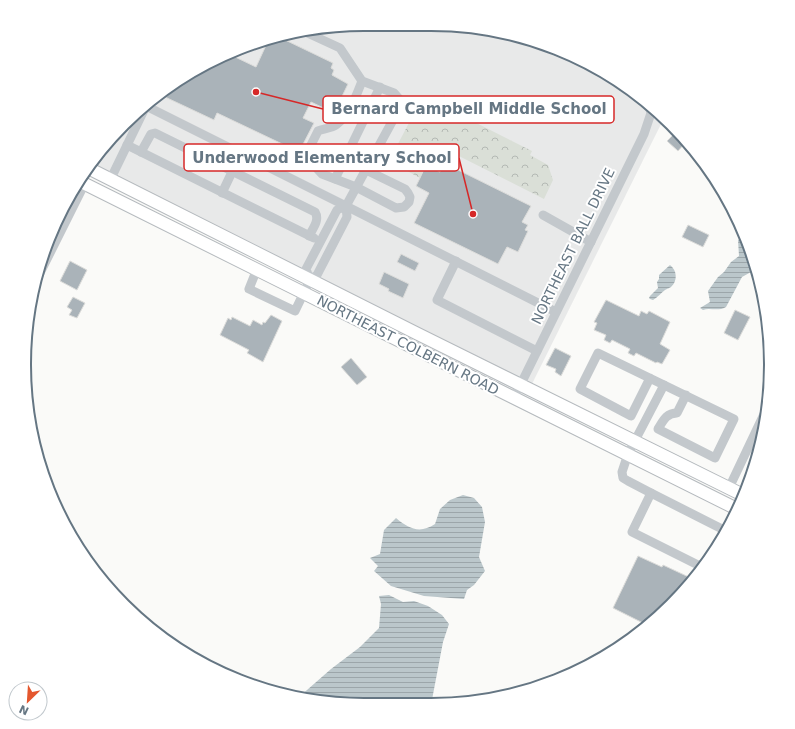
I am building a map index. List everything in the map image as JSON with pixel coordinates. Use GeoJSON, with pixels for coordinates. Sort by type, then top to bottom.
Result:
{"type":"FeatureCollection","features":[{"type":"Feature","properties":{"kind":"main road","name":"NORTHEAST COLBERN ROAD"},"geometry":{"type":"LineString","coordinates":[[93,171],[739,493]]}},
{"type":"Feature","properties":{"kind":"main road","name":"NORTHEAST COLBERN ROAD"},"geometry":{"type":"LineString","coordinates":[[85,183],[732,507]]}},
{"type":"Feature","properties":{"kind":"street"},"geometry":{"type":"LineString","coordinates":[[257,269],[249,289],[295,311],[310,280],[317,275],[347,217],[346,206],[399,109],[401,101],[394,92],[362,81],[340,48],[312,35]]}},
{"type":"Feature","properties":{"kind":"street"},"geometry":{"type":"LineString","coordinates":[[362,81],[345,116],[336,125],[318,131],[311,145],[307,158],[322,174],[356,187],[396,208],[404,207],[409,202],[410,197],[405,189],[366,170]]}},
{"type":"Feature","properties":{"kind":"street"},"geometry":{"type":"LineString","coordinates":[[332,178],[380,87]]}},
{"type":"Feature","properties":{"kind":"street"},"geometry":{"type":"LineString","coordinates":[[153,107],[556,312]]}},
{"type":"Feature","properties":{"kind":"street","name":"NORTHEAST BALL DRIVE"},"geometry":{"type":"LineString","coordinates":[[514,398],[644,134],[650,114]]}},
{"type":"Feature","properties":{"kind":"street"},"geometry":{"type":"LineString","coordinates":[[110,179],[140,119]]}},
{"type":"Feature","properties":{"kind":"street"},"geometry":{"type":"LineString","coordinates":[[140,152],[151,134],[155,133],[315,212],[318,216],[309,236]]}},
{"type":"Feature","properties":{"kind":"street"},"geometry":{"type":"LineString","coordinates":[[127,145],[321,242]]}},
{"type":"Feature","properties":{"kind":"street"},"geometry":{"type":"LineString","coordinates":[[222,192],[241,153]]}},
{"type":"Feature","properties":{"kind":"street"},"geometry":{"type":"LineString","coordinates":[[310,280],[306,269],[337,210],[346,206]]}},
{"type":"Feature","properties":{"kind":"street"},"geometry":{"type":"LineString","coordinates":[[56,238],[68,212]]}},
{"type":"Feature","properties":{"kind":"street"},"geometry":{"type":"LineString","coordinates":[[543,215],[590,242]]}},
{"type":"Feature","properties":{"kind":"street"},"geometry":{"type":"LineString","coordinates":[[456,262],[437,300],[537,351]]}},
{"type":"Feature","properties":{"kind":"street"},"geometry":{"type":"LineString","coordinates":[[650,378],[631,416],[580,389],[598,352],[650,378],[664,385],[686,395],[734,419],[715,458],[658,429],[668,415],[677,413],[686,395]]}},
{"type":"Feature","properties":{"kind":"street"},"geometry":{"type":"LineString","coordinates":[[664,385],[628,454],[622,472],[623,478],[721,528]]}},
{"type":"Feature","properties":{"kind":"street"},"geometry":{"type":"LineString","coordinates":[[729,488],[759,426]]}},
{"type":"Feature","properties":{"kind":"street"},"geometry":{"type":"LineString","coordinates":[[651,493],[632,532],[697,565]]}},
{"type":"Feature","properties":{"kind":"shaded area"},"geometry":{"type":"Polygon","coordinates":[[[364,31],[430,31],[474,34],[517,42],[558,56],[578,65],[616,87],[634,100],[661,124],[530,388],[97,165],[129,129],[161,100],[179,87],[217,65],[237,56],[278,42],[299,37],[364,31]]]}},
{"type":"Feature","properties":{"kind":"shaded area"},"geometry":{"type":"Polygon","coordinates":[[[740,239],[751,272],[742,277],[726,307],[720,309],[703,310],[700,308],[710,302],[708,291],[731,262],[739,256],[738,240],[740,239]]]}},
{"type":"Feature","properties":{"kind":"shaded area"},"geometry":{"type":"Polygon","coordinates":[[[670,265],[676,276],[675,282],[671,287],[653,300],[650,299],[650,296],[658,288],[657,282],[659,275],[670,265]]]}},
{"type":"Feature","properties":{"kind":"shaded area"},"geometry":{"type":"Polygon","coordinates":[[[463,495],[474,498],[482,507],[485,522],[479,557],[485,571],[474,585],[467,590],[464,599],[424,596],[391,586],[374,571],[378,566],[370,558],[380,554],[384,530],[396,518],[405,525],[415,529],[430,527],[435,524],[440,509],[450,500],[463,495]]]}},
{"type":"Feature","properties":{"kind":"shaded area"},"geometry":{"type":"Polygon","coordinates":[[[389,595],[403,602],[414,601],[428,606],[442,615],[449,624],[443,642],[432,698],[364,698],[304,693],[331,669],[360,647],[379,628],[381,604],[379,596],[389,595]]]}},
{"type":"Feature","properties":{"kind":"green space"},"geometry":{"type":"Polygon","coordinates":[[[423,96],[532,151],[530,155],[548,165],[553,180],[544,199],[439,146],[430,167],[426,166],[420,178],[389,161],[423,96]]]}},
{"type":"Feature","properties":{"kind":"building"},"geometry":{"type":"Polygon","coordinates":[[[286,40],[333,63],[331,68],[334,70],[332,75],[348,84],[334,113],[311,102],[303,118],[314,123],[299,152],[217,113],[214,120],[165,97],[179,87],[217,65],[235,57],[256,67],[266,46],[286,40]]]}},
{"type":"Feature","properties":{"kind":"building"},"geometry":{"type":"Polygon","coordinates":[[[672,136],[682,146],[678,151],[667,141],[672,136]]]}},
{"type":"Feature","properties":{"kind":"building"},"geometry":{"type":"Polygon","coordinates":[[[444,163],[531,206],[522,222],[528,225],[525,230],[528,231],[518,252],[507,247],[498,264],[414,223],[429,193],[416,186],[426,165],[440,172],[444,163]]]}},
{"type":"Feature","properties":{"kind":"building"},"geometry":{"type":"Polygon","coordinates":[[[688,225],[709,235],[703,247],[682,237],[688,225]]]}},
{"type":"Feature","properties":{"kind":"building"},"geometry":{"type":"Polygon","coordinates":[[[401,254],[419,263],[415,271],[397,262],[401,254]]]}},
{"type":"Feature","properties":{"kind":"building"},"geometry":{"type":"Polygon","coordinates":[[[70,261],[87,270],[77,290],[60,281],[70,261]]]}},
{"type":"Feature","properties":{"kind":"building"},"geometry":{"type":"Polygon","coordinates":[[[384,272],[409,284],[403,298],[388,291],[389,289],[379,284],[384,272]]]}},
{"type":"Feature","properties":{"kind":"building"},"geometry":{"type":"Polygon","coordinates":[[[73,297],[85,303],[77,318],[69,315],[72,310],[67,307],[73,297]]]}},
{"type":"Feature","properties":{"kind":"building"},"geometry":{"type":"Polygon","coordinates":[[[606,300],[639,316],[641,311],[647,314],[649,311],[670,322],[660,344],[670,350],[662,364],[656,363],[636,353],[634,356],[628,353],[630,349],[612,340],[610,343],[604,340],[606,335],[594,330],[597,323],[594,322],[606,300]]]}},
{"type":"Feature","properties":{"kind":"building"},"geometry":{"type":"Polygon","coordinates":[[[735,310],[750,317],[738,340],[724,333],[735,310]]]}},
{"type":"Feature","properties":{"kind":"building"},"geometry":{"type":"Polygon","coordinates":[[[271,315],[282,321],[263,362],[247,353],[249,350],[220,335],[228,318],[231,320],[232,317],[250,326],[253,320],[262,325],[263,322],[265,323],[271,315]]]}},
{"type":"Feature","properties":{"kind":"building"},"geometry":{"type":"Polygon","coordinates":[[[555,348],[571,356],[561,376],[555,372],[556,369],[546,365],[555,348]]]}},
{"type":"Feature","properties":{"kind":"building"},"geometry":{"type":"Polygon","coordinates":[[[351,358],[367,377],[357,385],[341,367],[351,358]]]}},
{"type":"Feature","properties":{"kind":"building"},"geometry":{"type":"Polygon","coordinates":[[[638,556],[662,567],[663,565],[688,576],[666,600],[642,622],[613,608],[638,556]]]}},
{"type":"Feature","properties":{"kind":"place","name":"Bernard Campbell Middle School"},"geometry":{"type":"Point","coordinates":[256,92]}},
{"type":"Feature","properties":{"kind":"place","name":"Underwood Elementary School"},"geometry":{"type":"Point","coordinates":[473,214]}}]}
